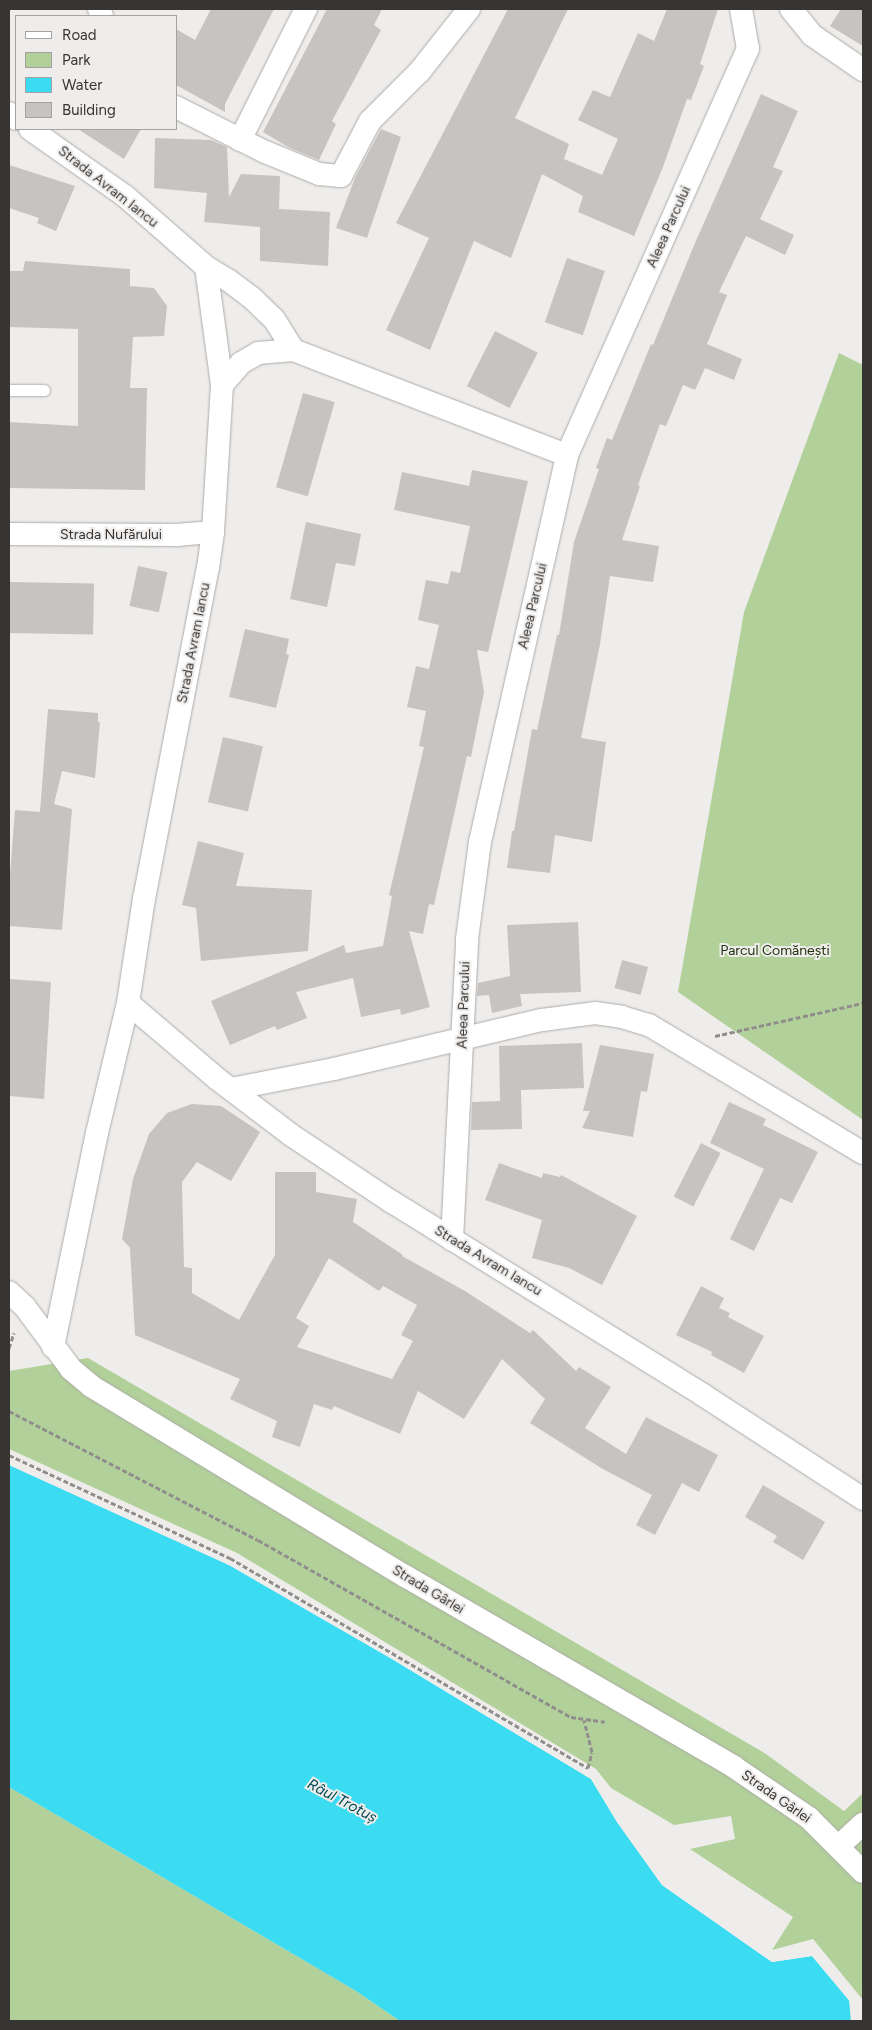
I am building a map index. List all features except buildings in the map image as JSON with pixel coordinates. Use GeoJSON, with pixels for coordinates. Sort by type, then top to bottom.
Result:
{"type":"FeatureCollection","features":[{"type":"Feature","properties":{"kind":"street"},"geometry":{"type":"LineString","coordinates":[[240,140],[306,9]]}},
{"type":"Feature","properties":{"kind":"street"},"geometry":{"type":"LineString","coordinates":[[178,108],[240,140],[319,174],[341,176],[370,121],[420,71],[469,9]]}},
{"type":"Feature","properties":{"kind":"street","name":"Aleea Parcului"},"geometry":{"type":"LineString","coordinates":[[452,1240],[467,938],[480,842],[567,455],[748,50],[741,9]]}},
{"type":"Feature","properties":{"kind":"street"},"geometry":{"type":"LineString","coordinates":[[791,9],[812,35],[863,70]]}},
{"type":"Feature","properties":{"kind":"street","name":"Strada Avram Iancu"},"geometry":{"type":"LineString","coordinates":[[31,130],[124,196],[206,267],[228,280],[274,320],[293,350]]}},
{"type":"Feature","properties":{"kind":"street","name":"Strada Avram Iancu"},"geometry":{"type":"LineString","coordinates":[[53,1347],[97,1133],[128,1003],[144,899],[208,568],[213,532],[222,385],[206,267]]}},
{"type":"Feature","properties":{"kind":"street"},"geometry":{"type":"LineString","coordinates":[[222,385],[241,363],[258,353],[293,350],[567,455]]}},
{"type":"Feature","properties":{"kind":"street","name":"Strada Nufărului"},"geometry":{"type":"LineString","coordinates":[[9,534],[177,535],[213,532]]}},
{"type":"Feature","properties":{"kind":"street","name":"Strada Avram Iancu"},"geometry":{"type":"LineString","coordinates":[[128,1003],[231,1089],[291,1135],[452,1240],[579,1318],[863,1499]]}},
{"type":"Feature","properties":{"kind":"street"},"geometry":{"type":"LineString","coordinates":[[231,1089],[334,1069],[463,1037],[542,1020],[595,1013],[622,1017],[650,1025],[863,1153]]}},
{"type":"Feature","properties":{"kind":"street","name":"Strada Gârlei"},"geometry":{"type":"LineString","coordinates":[[9,1292],[25,1307],[71,1369],[91,1386],[413,1581],[734,1767],[808,1818],[839,1846],[863,1872]]}},
{"type":"Feature","properties":{"kind":"street"},"geometry":{"type":"LineString","coordinates":[[839,1846],[863,1824]]}},
{"type":"Feature","properties":{"kind":"lane"},"geometry":{"type":"LineString","coordinates":[[9,390],[44,390]]}},
{"type":"Feature","properties":{"kind":"path"},"geometry":{"type":"LineString","coordinates":[[679,1043],[863,1003]]}},
{"type":"Feature","properties":{"kind":"path"},"geometry":{"type":"LineString","coordinates":[[9,1411],[258,1540],[571,1717],[610,1722],[630,1706]]}},
{"type":"Feature","properties":{"kind":"path"},"geometry":{"type":"LineString","coordinates":[[9,1455],[230,1558],[588,1768],[592,1752],[584,1720]]}},
{"type":"Feature","properties":{"kind":"green space","name":"Parcul Comănești"},"geometry":{"type":"Polygon","coordinates":[[[839,353],[863,365],[863,1120],[678,992],[744,612],[839,353]]]}},
{"type":"Feature","properties":{"kind":"green space"},"geometry":{"type":"Polygon","coordinates":[[[88,1358],[766,1754],[844,1811],[863,1793],[863,2000],[813,1939],[772,1950],[793,1917],[690,1849],[735,1839],[731,1816],[674,1825],[611,1788],[596,1769],[237,1553],[9,1449],[9,1371],[88,1358]]]}},
{"type":"Feature","properties":{"kind":"green space"},"geometry":{"type":"Polygon","coordinates":[[[9,1787],[356,1991],[400,2021],[9,2021],[9,1787]]]}},
{"type":"Feature","properties":{"kind":"water","name":"Râul Trotuș"},"geometry":{"type":"Polygon","coordinates":[[[9,1465],[229,1565],[392,1659],[591,1779],[617,1822],[662,1885],[772,1962],[812,1956],[849,2000],[851,2021],[400,2021],[356,1991],[9,1787],[9,1465]]]}},
{"type":"Feature","properties":{"kind":"pier"},"geometry":{"type":"Polygon","coordinates":[[[9,1462],[230,1563],[393,1657],[592,1777],[619,1820],[664,1883],[773,1960],[813,1954],[851,1999],[852,2004],[812,1956],[772,1962],[662,1885],[617,1822],[591,1779],[392,1659],[229,1565],[9,1465],[9,1462]]]}}]}
